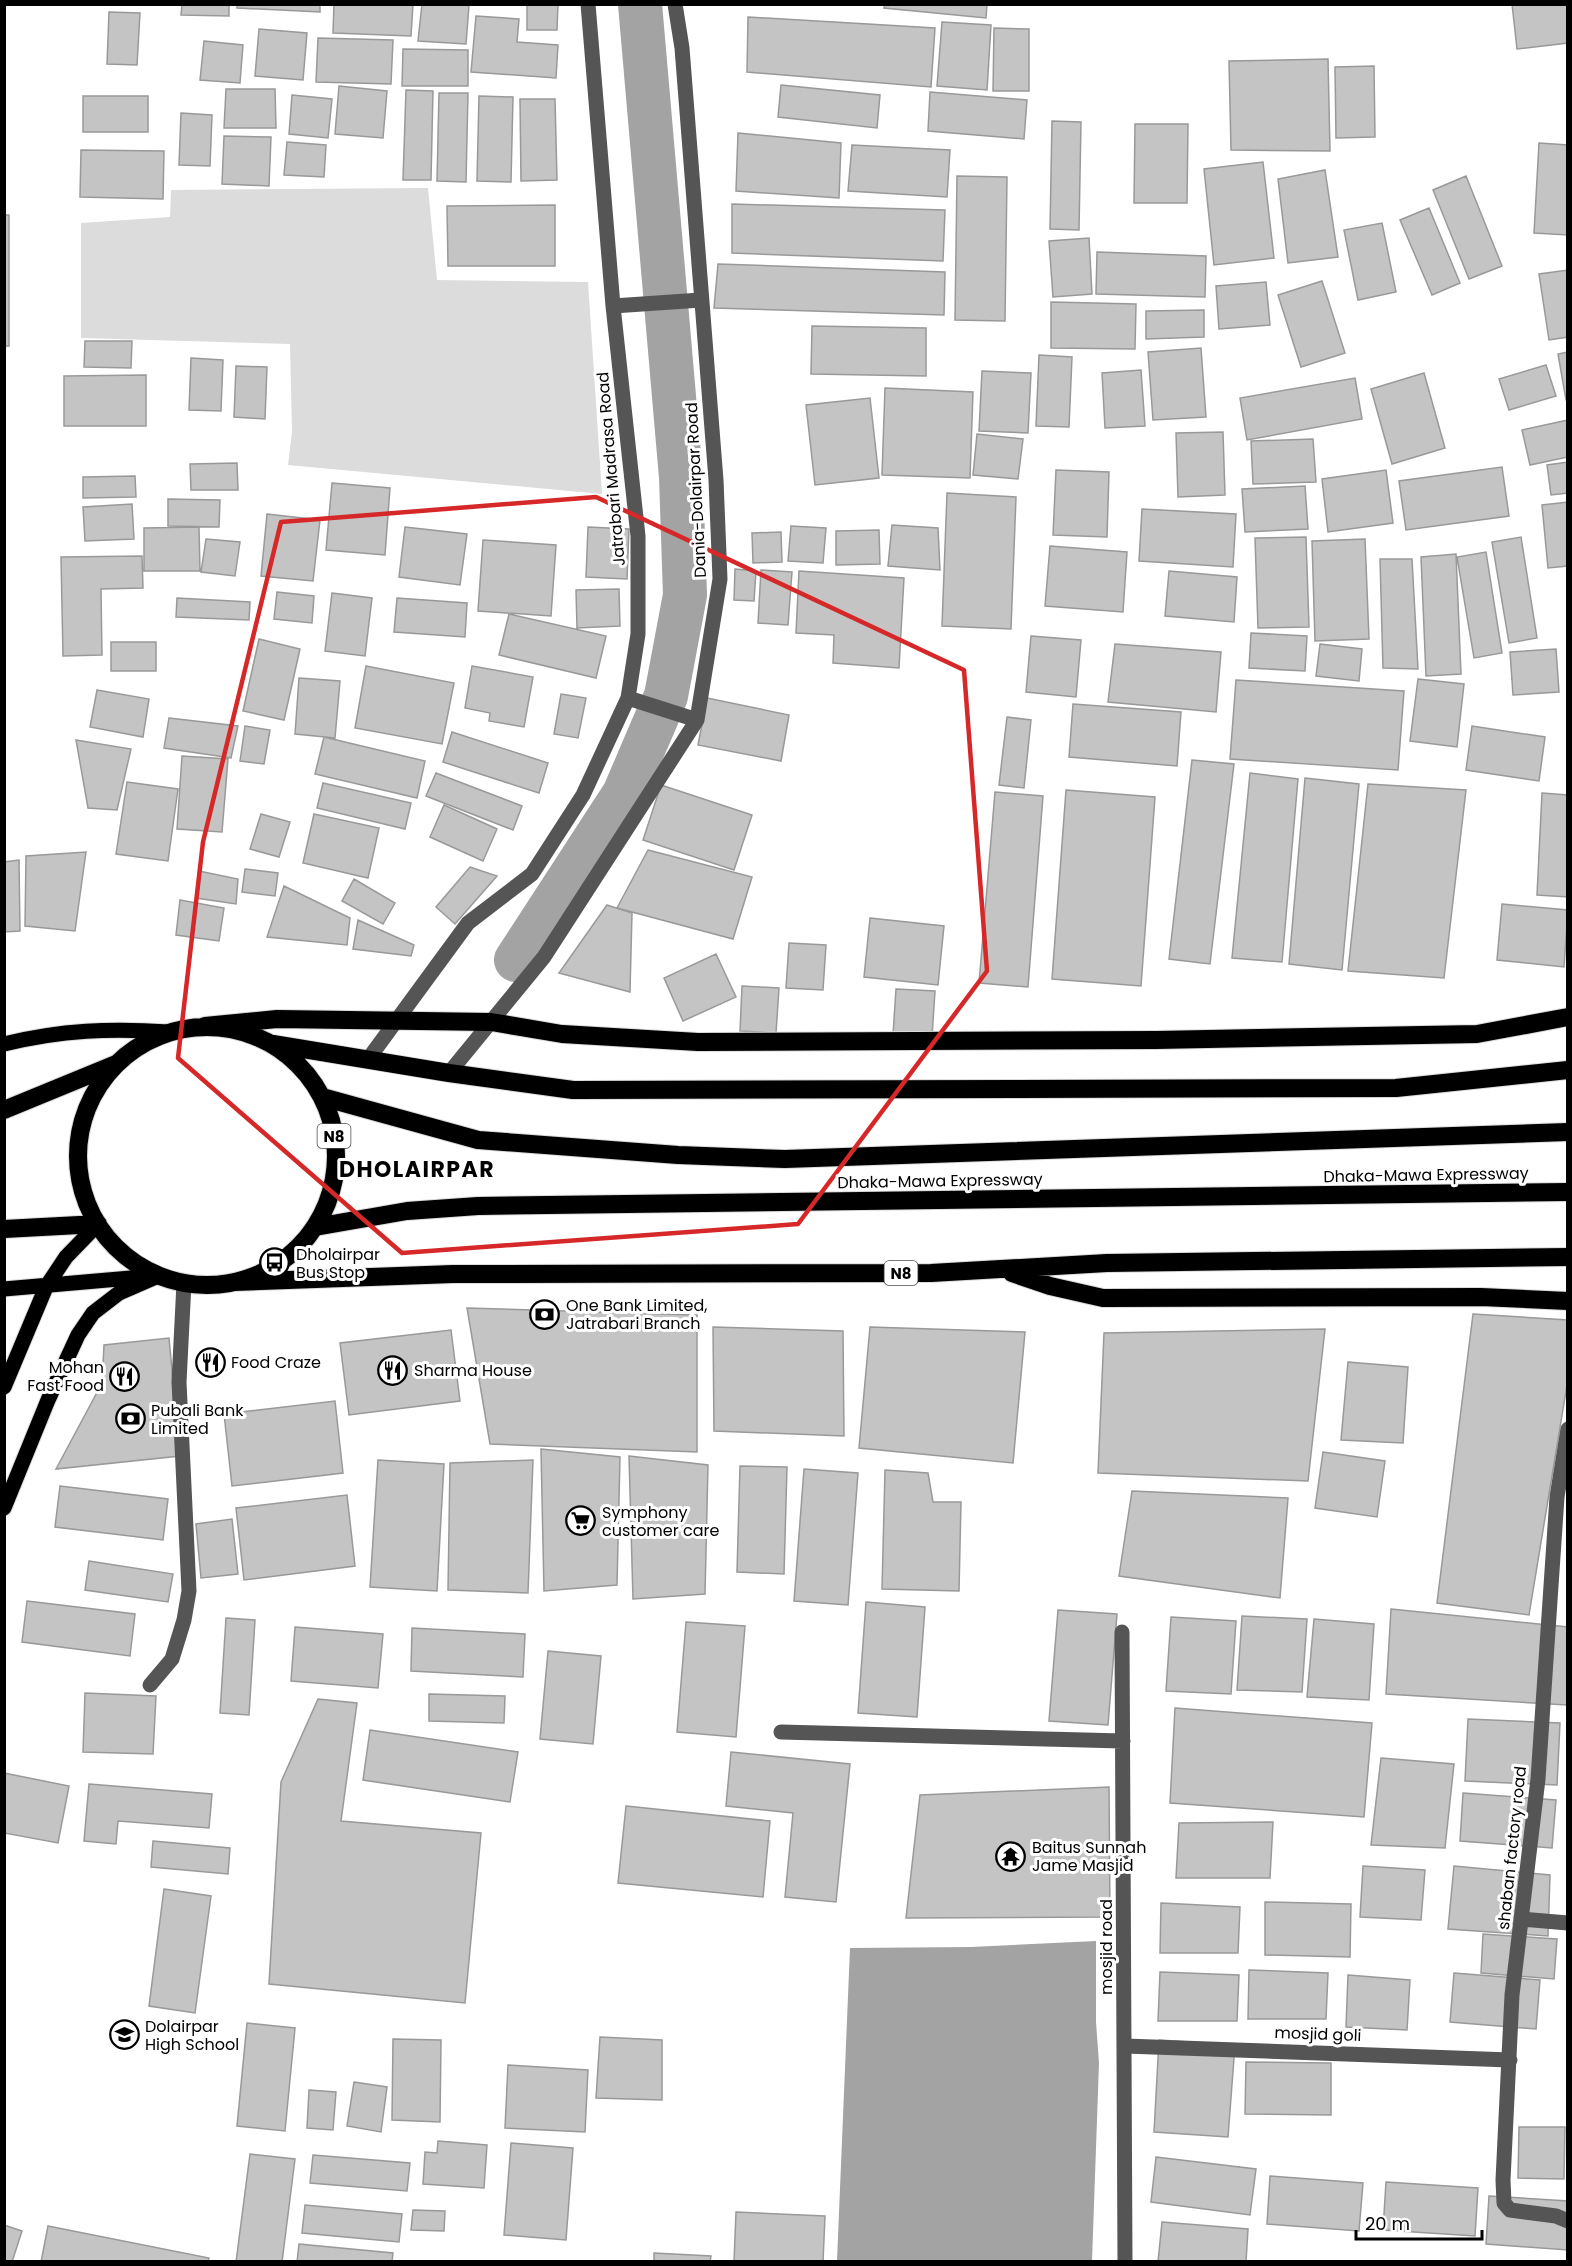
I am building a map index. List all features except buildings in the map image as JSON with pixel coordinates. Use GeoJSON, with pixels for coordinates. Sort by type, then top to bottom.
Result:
{"type":"FeatureCollection","features":[{"type":"Feature","properties":{"kind":"highway"},"geometry":{"type":"LineString","coordinates":[[205,1026],[277,1019],[491,1022],[573,1035],[698,1042],[853,1042],[1340,1038],[1466,1034],[1568,1017]]}},
{"type":"Feature","properties":{"kind":"highway","name":"N8"},"geometry":{"type":"LineString","coordinates":[[273,1044],[302,1067],[322,1097],[332,1124],[337,1152],[334,1181],[326,1208],[302,1244],[268,1270],[227,1284],[184,1283],[158,1276],[123,1254],[98,1224],[86,1201],[80,1176],[79,1149],[82,1124],[91,1100],[116,1064],[141,1045],[169,1032],[205,1026],[240,1030],[273,1044],[449,1073],[573,1090],[1396,1088],[1568,1070]]}},
{"type":"Feature","properties":{"kind":"highway"},"geometry":{"type":"LineString","coordinates":[[4,1110],[116,1064]]}},
{"type":"Feature","properties":{"kind":"highway","name":"Dhaka-Mawa Expressway"},"geometry":{"type":"LineString","coordinates":[[322,1097],[478,1140],[678,1155],[785,1159],[1568,1132]]}},
{"type":"Feature","properties":{"kind":"highway","name":"Dhaka-Mawa Expressway"},"geometry":{"type":"LineString","coordinates":[[315,1227],[407,1211],[478,1206],[1568,1192]]}},
{"type":"Feature","properties":{"kind":"highway"},"geometry":{"type":"LineString","coordinates":[[4,1229],[98,1224]]}},
{"type":"Feature","properties":{"kind":"highway","name":"N8"},"geometry":{"type":"LineString","coordinates":[[234,1282],[453,1274],[931,1273],[1107,1263],[1568,1257]]}},
{"type":"Feature","properties":{"kind":"highway"},"geometry":{"type":"LineString","coordinates":[[1002,1270],[1050,1286],[1103,1298],[1470,1297],[1568,1301]]}},
{"type":"Feature","properties":{"kind":"main road","name":"N8"},"geometry":{"type":"LineString","coordinates":[[4,1044],[31,1038],[112,1028],[169,1032]]}},
{"type":"Feature","properties":{"kind":"main road"},"geometry":{"type":"LineString","coordinates":[[4,1033],[31,1038]]}},
{"type":"Feature","properties":{"kind":"main road"},"geometry":{"type":"LineString","coordinates":[[4,1387],[46,1287],[66,1257],[98,1224]]}},
{"type":"Feature","properties":{"kind":"main road"},"geometry":{"type":"LineString","coordinates":[[4,1289],[158,1276]]}},
{"type":"Feature","properties":{"kind":"main road"},"geometry":{"type":"LineString","coordinates":[[4,1508],[48,1400],[78,1335],[93,1313],[119,1293],[158,1276]]}},
{"type":"Feature","properties":{"kind":"street","name":"Jatrabari Madrasa Road"},"geometry":{"type":"LineString","coordinates":[[369,1058],[468,923],[532,874],[584,795],[628,698],[638,634],[638,536],[613,306],[588,4]]}},
{"type":"Feature","properties":{"kind":"street","name":"Dania-Dolairpar Road"},"geometry":{"type":"LineString","coordinates":[[449,1073],[544,957],[697,720],[720,579],[716,480],[682,48],[675,4]]}},
{"type":"Feature","properties":{"kind":"street"},"geometry":{"type":"LineString","coordinates":[[613,306],[701,300]]}},
{"type":"Feature","properties":{"kind":"street"},"geometry":{"type":"LineString","coordinates":[[628,698],[697,720]]}},
{"type":"Feature","properties":{"kind":"street"},"geometry":{"type":"LineString","coordinates":[[150,1684],[172,1659],[184,1620],[189,1591],[178,1382],[184,1283]]}},
{"type":"Feature","properties":{"kind":"street","name":"shaban factory road"},"geometry":{"type":"LineString","coordinates":[[1568,1429],[1557,1497],[1538,1779],[1512,1995],[1504,2202],[1510,2210],[1556,2216],[1568,2221]]}},
{"type":"Feature","properties":{"kind":"street","name":"mosjid road"},"geometry":{"type":"LineString","coordinates":[[1122,1632],[1125,2262]]}},
{"type":"Feature","properties":{"kind":"street"},"geometry":{"type":"LineString","coordinates":[[781,1732],[1123,1741]]}},
{"type":"Feature","properties":{"kind":"street"},"geometry":{"type":"LineString","coordinates":[[1522,1919],[1568,1923]]}},
{"type":"Feature","properties":{"kind":"street","name":"mosjid goli"},"geometry":{"type":"LineString","coordinates":[[1125,2046],[1510,2060]]}},
{"type":"Feature","properties":{"kind":"highlighted area"},"geometry":{"type":"Polygon","coordinates":[[[596,497],[964,670],[987,971],[798,1224],[402,1253],[178,1058],[203,842],[281,522],[596,497]]]}},
{"type":"Feature","properties":{"kind":"shaded area"},"geometry":{"type":"Polygon","coordinates":[[[428,188],[437,280],[588,282],[602,494],[288,465],[292,432],[290,344],[81,338],[81,223],[170,217],[171,190],[428,188]]]}},
{"type":"Feature","properties":{"kind":"shaded area"},"geometry":{"type":"Polygon","coordinates":[[[1096,1941],[1096,2022],[1099,2063],[1092,2261],[837,2261],[850,1948],[971,1947],[1096,1941]]]}},
{"type":"Feature","properties":{"kind":"waterway"},"geometry":{"type":"LineString","coordinates":[[516,960],[624,794],[666,696],[685,595],[681,477],[640,4]]}},
{"type":"Feature","properties":{"kind":"place","name":"Dholairpar Bus Stop"},"geometry":{"type":"Point","coordinates":[275,1263]}},
{"type":"Feature","properties":{"kind":"place","name":"One Bank Limited, Jatrabari Branch"},"geometry":{"type":"Point","coordinates":[545,1314]}},
{"type":"Feature","properties":{"kind":"place","name":"Food Craze"},"geometry":{"type":"Point","coordinates":[210,1362]}},
{"type":"Feature","properties":{"kind":"place","name":"Sharma House"},"geometry":{"type":"Point","coordinates":[393,1370]}},
{"type":"Feature","properties":{"kind":"place","name":"Mohan Fast Food"},"geometry":{"type":"Point","coordinates":[125,1376]}},
{"type":"Feature","properties":{"kind":"place","name":"Pubali Bank Limited"},"geometry":{"type":"Point","coordinates":[130,1419]}},
{"type":"Feature","properties":{"kind":"place","name":"Symphony customer care"},"geometry":{"type":"Point","coordinates":[581,1521]}},
{"type":"Feature","properties":{"kind":"place","name":"Baitus Sunnah Jame Masjid"},"geometry":{"type":"Point","coordinates":[1011,1856]}},
{"type":"Feature","properties":{"kind":"place","name":"Dolairpar High School"},"geometry":{"type":"Point","coordinates":[124,2035]}},
{"type":"Feature","properties":{"kind":"district","name":"DHOLAIRPAR"},"geometry":{"type":"Point","coordinates":[417,1169]}}]}
